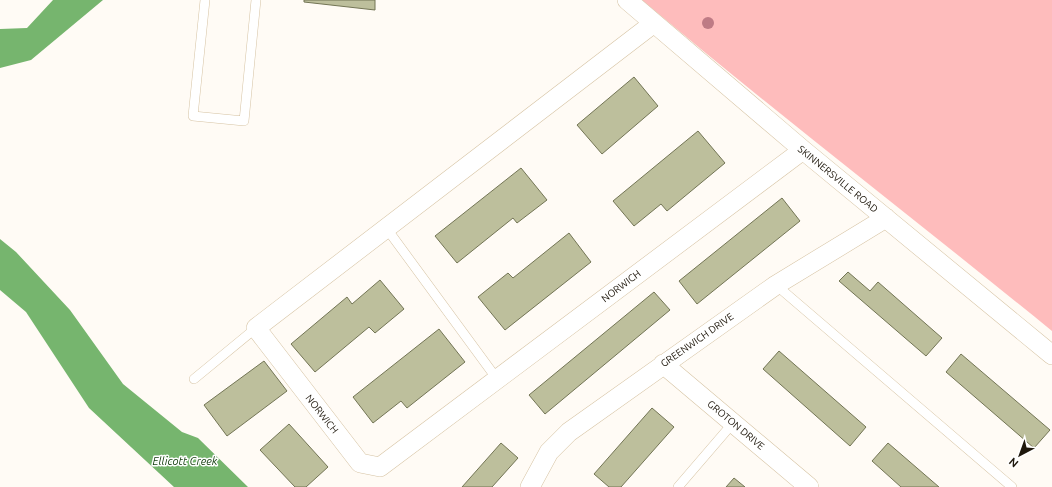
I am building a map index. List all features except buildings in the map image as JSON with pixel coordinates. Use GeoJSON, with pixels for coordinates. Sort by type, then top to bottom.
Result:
{"type":"FeatureCollection","features":[{"type":"Feature","properties":{"kind":"street","name":"SKINNERSVILLE ROAD"},"geometry":{"type":"LineString","coordinates":[[627,0],[803,150],[1052,355]]}},
{"type":"Feature","properties":{"kind":"street"},"geometry":{"type":"LineString","coordinates":[[256,328],[387,229],[654,22]]}},
{"type":"Feature","properties":{"kind":"street","name":"NORWICH"},"geometry":{"type":"LineString","coordinates":[[256,328],[360,463],[380,467],[803,150]]}},
{"type":"Feature","properties":{"kind":"street","name":"GREENWICH DRIVE"},"geometry":{"type":"LineString","coordinates":[[530,487],[549,452],[570,432],[663,364],[776,285],[886,218]]}},
{"type":"Feature","properties":{"kind":"street","name":"GROTON DRIVE"},"geometry":{"type":"LineString","coordinates":[[663,364],[809,487]]}},
{"type":"Feature","properties":{"kind":"lane"},"geometry":{"type":"LineString","coordinates":[[205,0],[194,116],[244,121],[256,0]]}},
{"type":"Feature","properties":{"kind":"lane"},"geometry":{"type":"LineString","coordinates":[[387,229],[497,379]]}},
{"type":"Feature","properties":{"kind":"lane"},"geometry":{"type":"LineString","coordinates":[[776,285],[1012,487]]}},
{"type":"Feature","properties":{"kind":"lane"},"geometry":{"type":"LineString","coordinates":[[194,379],[256,328]]}},
{"type":"Feature","properties":{"kind":"lane"},"geometry":{"type":"LineString","coordinates":[[678,487],[733,423]]}},
{"type":"Feature","properties":{"kind":"shaded area"},"geometry":{"type":"Polygon","coordinates":[[[642,0],[1052,0],[1052,331],[743,84],[642,0]]]}},
{"type":"Feature","properties":{"kind":"water"},"geometry":{"type":"Polygon","coordinates":[[[53,0],[103,0],[31,60],[0,68],[0,29],[27,28],[53,0]]]}},
{"type":"Feature","properties":{"kind":"water","name":"Ellicott Creek"},"geometry":{"type":"Polygon","coordinates":[[[0,239],[16,252],[70,310],[123,384],[182,432],[198,438],[248,487],[174,487],[89,408],[26,312],[0,290],[0,239]]]}}]}
